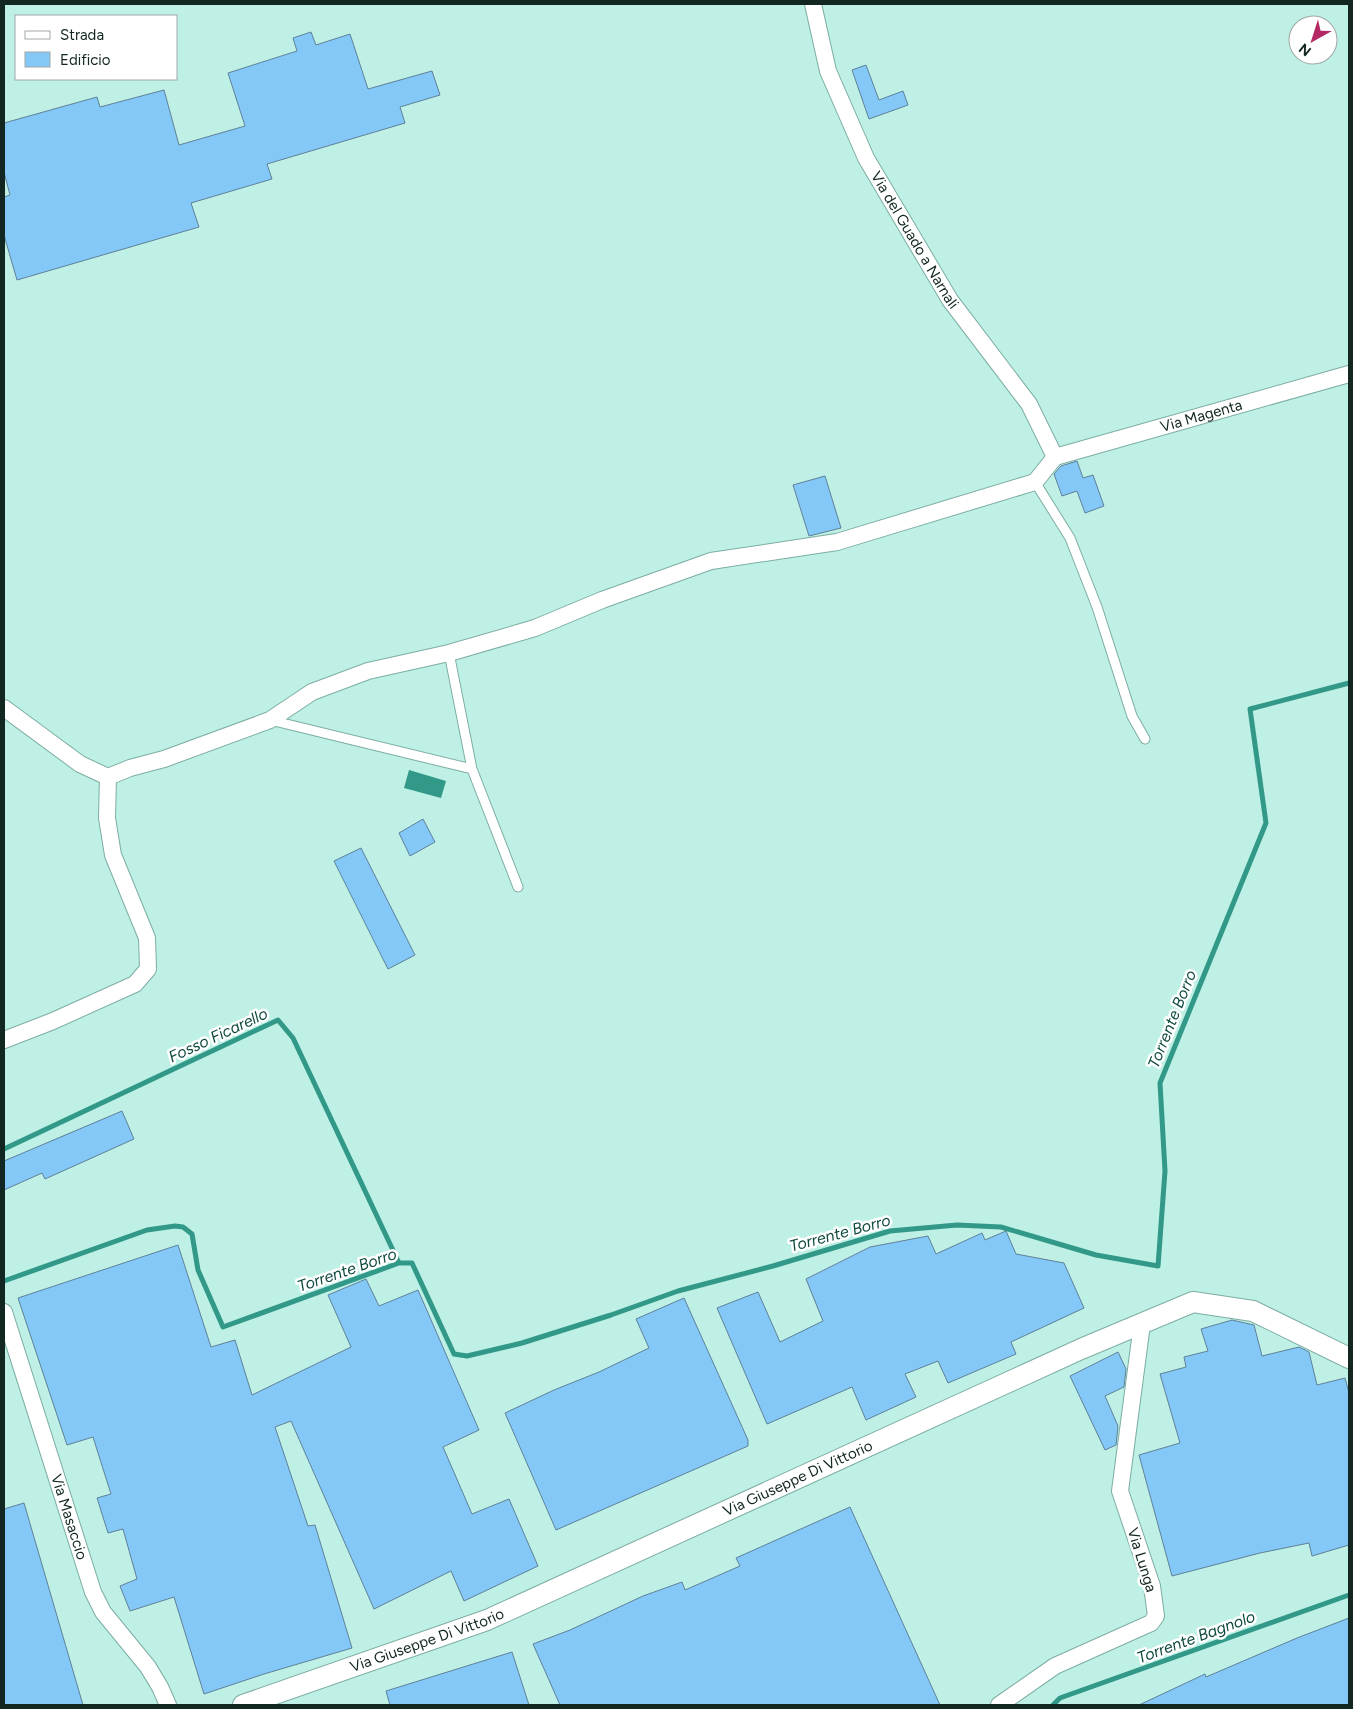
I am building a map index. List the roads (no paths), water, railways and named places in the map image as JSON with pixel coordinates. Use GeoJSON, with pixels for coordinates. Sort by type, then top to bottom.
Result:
{"type":"FeatureCollection","features":[{"type":"Feature","properties":{"kind":"street","name":"Via del Guado a Narnali"},"geometry":{"type":"LineString","coordinates":[[812,4],[828,71],[866,158],[950,300],[1029,404],[1055,457]]}},
{"type":"Feature","properties":{"kind":"street","name":"Via Magenta"},"geometry":{"type":"LineString","coordinates":[[1055,457],[1349,374]]}},
{"type":"Feature","properties":{"kind":"street"},"geometry":{"type":"LineString","coordinates":[[4,708],[80,764],[108,777],[130,768],[164,759],[270,720],[312,692],[358,674],[449,653],[535,628],[602,600],[711,561],[837,542],[1035,482],[1055,457]]}},
{"type":"Feature","properties":{"kind":"street"},"geometry":{"type":"LineString","coordinates":[[4,1040],[53,1021],[136,984],[148,969],[147,938],[113,855],[107,818],[108,777]]}},
{"type":"Feature","properties":{"kind":"street","name":"Via Giuseppe Di Vittorio"},"geometry":{"type":"LineString","coordinates":[[243,1705],[486,1620],[1081,1349],[1193,1302],[1254,1310],[1349,1358]]}},
{"type":"Feature","properties":{"kind":"street","name":"Via Masaccio"},"geometry":{"type":"LineString","coordinates":[[4,1312],[93,1592],[103,1612],[148,1667],[168,1705]]}},
{"type":"Feature","properties":{"kind":"street","name":"Via Lunga"},"geometry":{"type":"LineString","coordinates":[[999,1705],[1055,1666],[1151,1623],[1156,1616],[1152,1586],[1120,1491],[1142,1324]]}},
{"type":"Feature","properties":{"kind":"lane"},"geometry":{"type":"LineString","coordinates":[[1035,482],[1070,538],[1097,607],[1132,716],[1145,739]]}},
{"type":"Feature","properties":{"kind":"lane"},"geometry":{"type":"LineString","coordinates":[[449,653],[472,769],[518,887]]}},
{"type":"Feature","properties":{"kind":"lane"},"geometry":{"type":"LineString","coordinates":[[270,720],[472,769]]}},
{"type":"Feature","properties":{"kind":"waterway","name":"Torrente Borro"},"geometry":{"type":"LineString","coordinates":[[4,1281],[147,1230],[175,1226],[183,1227],[192,1234],[198,1270],[223,1327],[399,1263],[412,1263],[454,1354],[467,1356],[522,1343],[611,1315],[678,1291],[773,1266],[890,1231],[957,1225],[1001,1227],[1096,1255],[1158,1266],[1165,1171],[1160,1083],[1266,823],[1250,709],[1349,683]]}},
{"type":"Feature","properties":{"kind":"waterway","name":"Fosso Ficarello"},"geometry":{"type":"LineString","coordinates":[[4,1149],[278,1020],[293,1038],[399,1263]]}},
{"type":"Feature","properties":{"kind":"waterway","name":"Torrente Bagnolo"},"geometry":{"type":"LineString","coordinates":[[1053,1705],[1060,1698],[1349,1595]]}}]}
